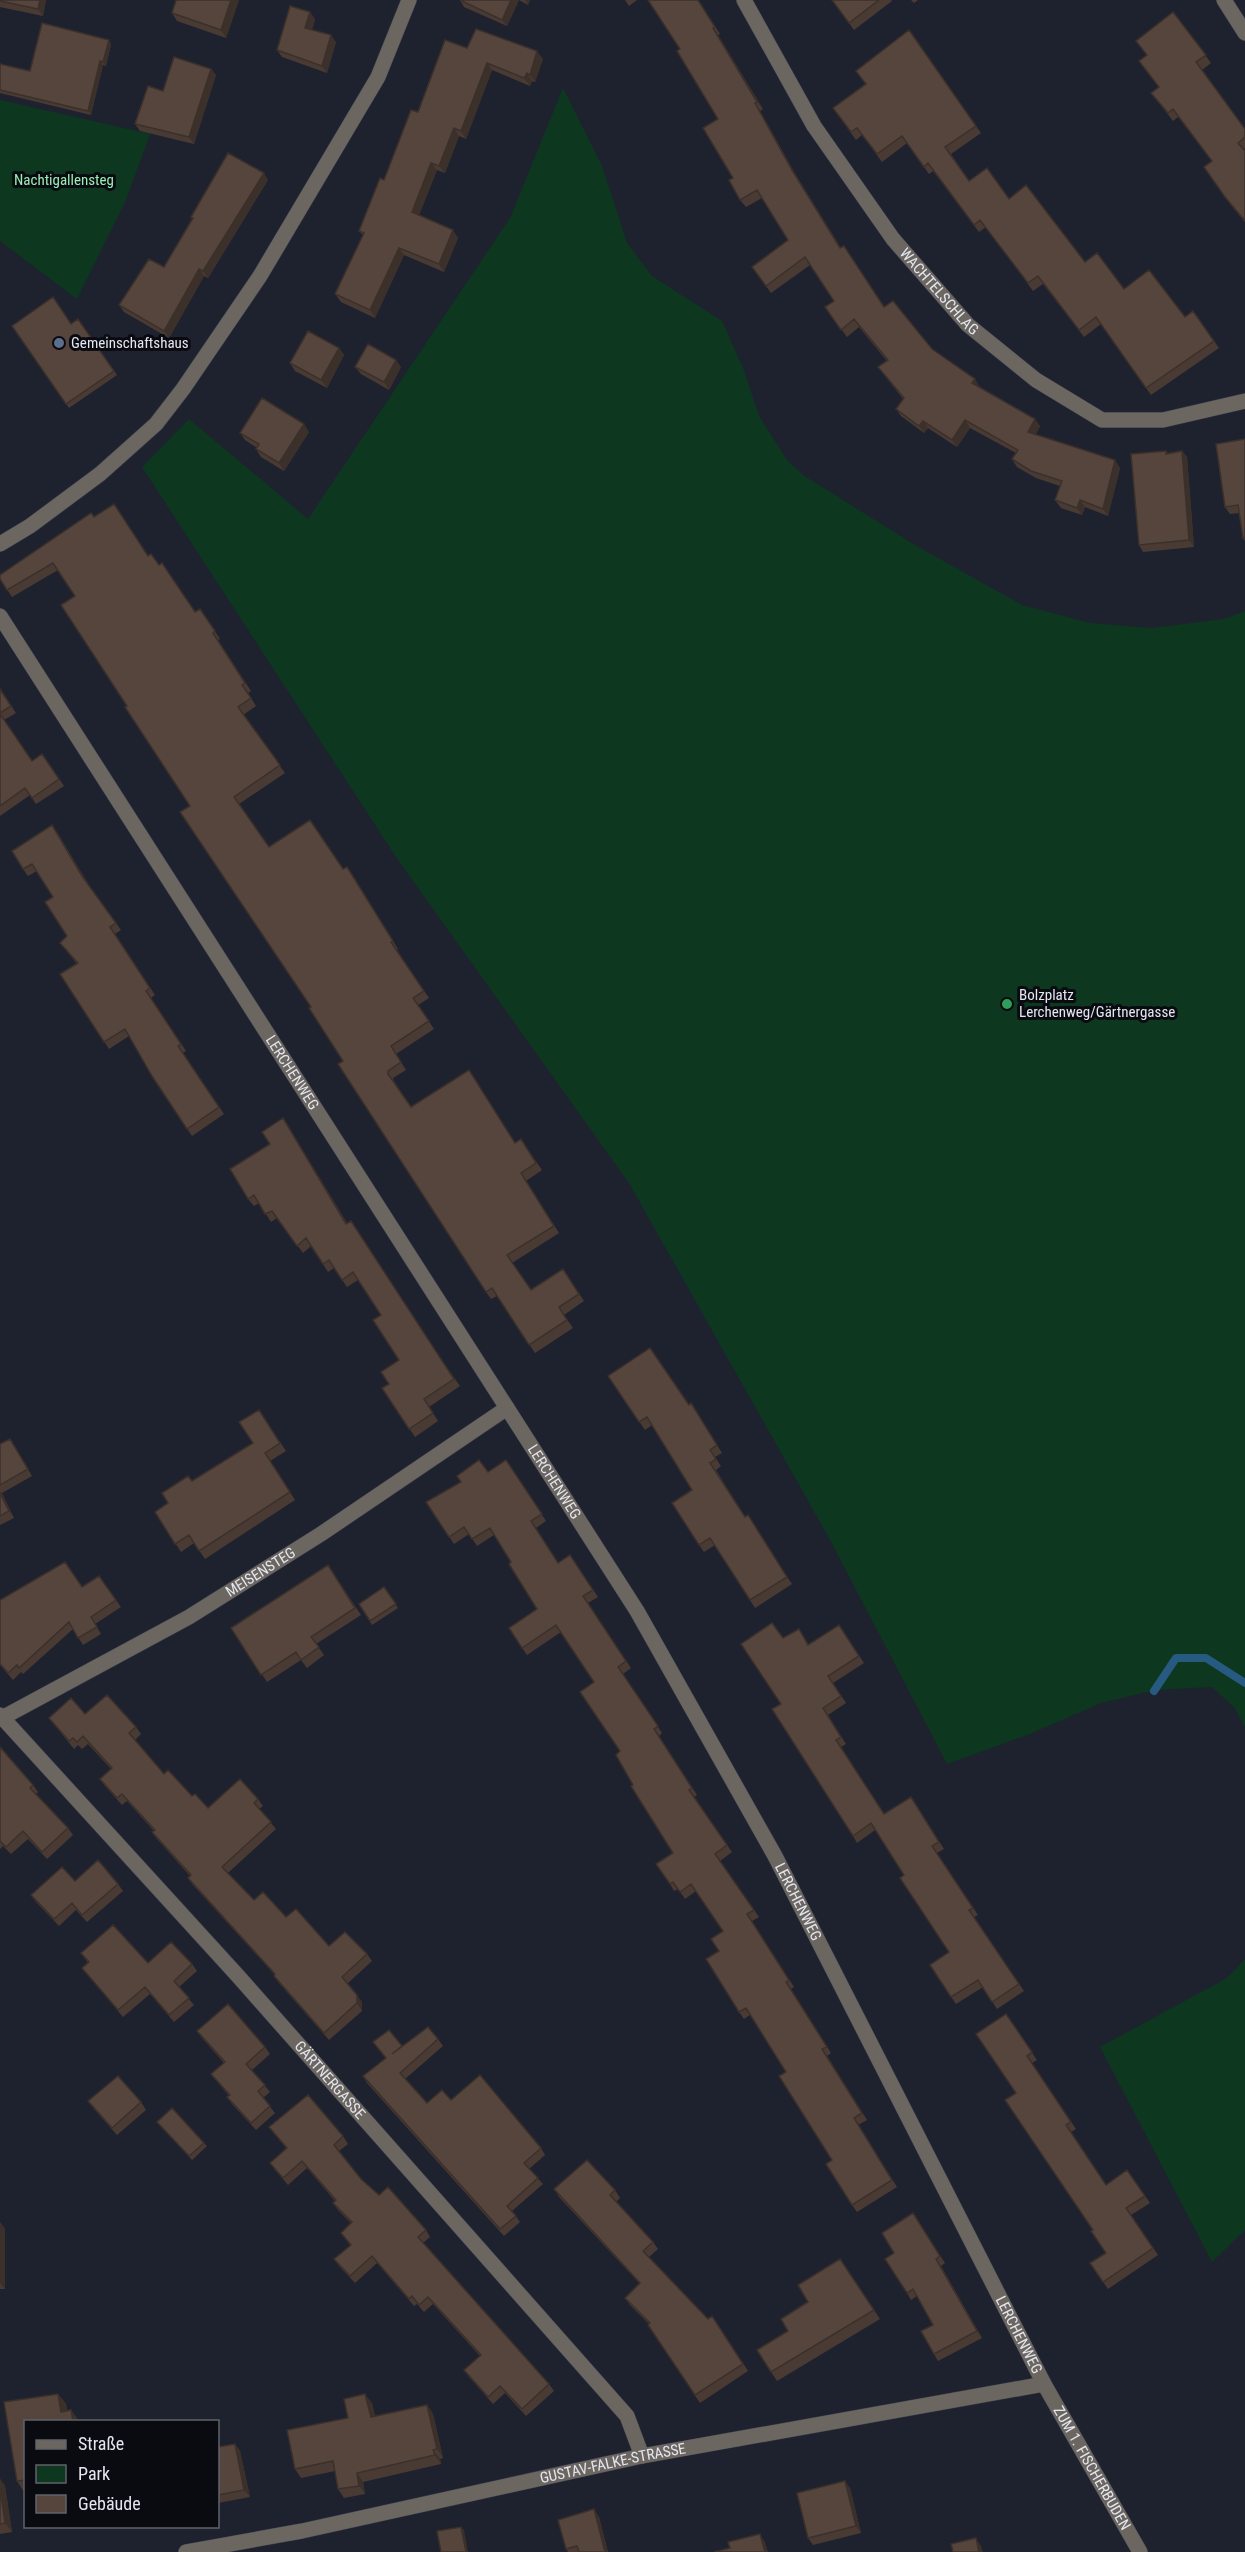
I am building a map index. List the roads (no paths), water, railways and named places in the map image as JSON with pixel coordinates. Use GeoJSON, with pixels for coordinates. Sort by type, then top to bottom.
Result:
{"type":"FeatureCollection","features":[{"type":"Feature","properties":{"kind":"street"},"geometry":{"type":"LineString","coordinates":[[0,544],[30,526],[100,474],[156,424],[183,389],[260,276],[378,77],[409,0]]}},
{"type":"Feature","properties":{"kind":"street","name":"WACHTELSCHLAG"},"geometry":{"type":"LineString","coordinates":[[744,0],[813,126],[893,239],[968,325],[1036,380],[1102,420],[1163,420],[1245,401]]}},
{"type":"Feature","properties":{"kind":"street"},"geometry":{"type":"LineString","coordinates":[[1224,0],[1245,33]]}},
{"type":"Feature","properties":{"kind":"street","name":"LERCHENWEG"},"geometry":{"type":"LineString","coordinates":[[0,616],[637,1611],[775,1856],[1044,2384]]}},
{"type":"Feature","properties":{"kind":"street","name":"MEISENSTEG"},"geometry":{"type":"LineString","coordinates":[[1,1717],[189,1617],[321,1534],[507,1408]]}},
{"type":"Feature","properties":{"kind":"street","name":"GÄRTNERGASSE"},"geometry":{"type":"LineString","coordinates":[[1,1717],[238,1976],[627,2416],[642,2456]]}},
{"type":"Feature","properties":{"kind":"street","name":"GUSTAV-FALKE-STRASSE"},"geometry":{"type":"LineString","coordinates":[[186,2552],[314,2529],[642,2456],[1044,2384]]}},
{"type":"Feature","properties":{"kind":"street","name":"ZUM 1. FISCHERBUDEN"},"geometry":{"type":"LineString","coordinates":[[1044,2384],[1140,2552]]}},
{"type":"Feature","properties":{"kind":"waterway"},"geometry":{"type":"LineString","coordinates":[[1154,1691],[1176,1658],[1206,1658],[1245,1683]]}},
{"type":"Feature","properties":{"kind":"place","name":"Gemeinschaftshaus"},"geometry":{"type":"Point","coordinates":[59,343]}},
{"type":"Feature","properties":{"kind":"place","name":"Bolzplatz Lerchenweg/Gärtnergasse"},"geometry":{"type":"Point","coordinates":[1007,1004]}},
{"type":"Feature","properties":{"kind":"park label","name":"Nachtigallensteg"},"geometry":{"type":"Point","coordinates":[64,180]}}]}
